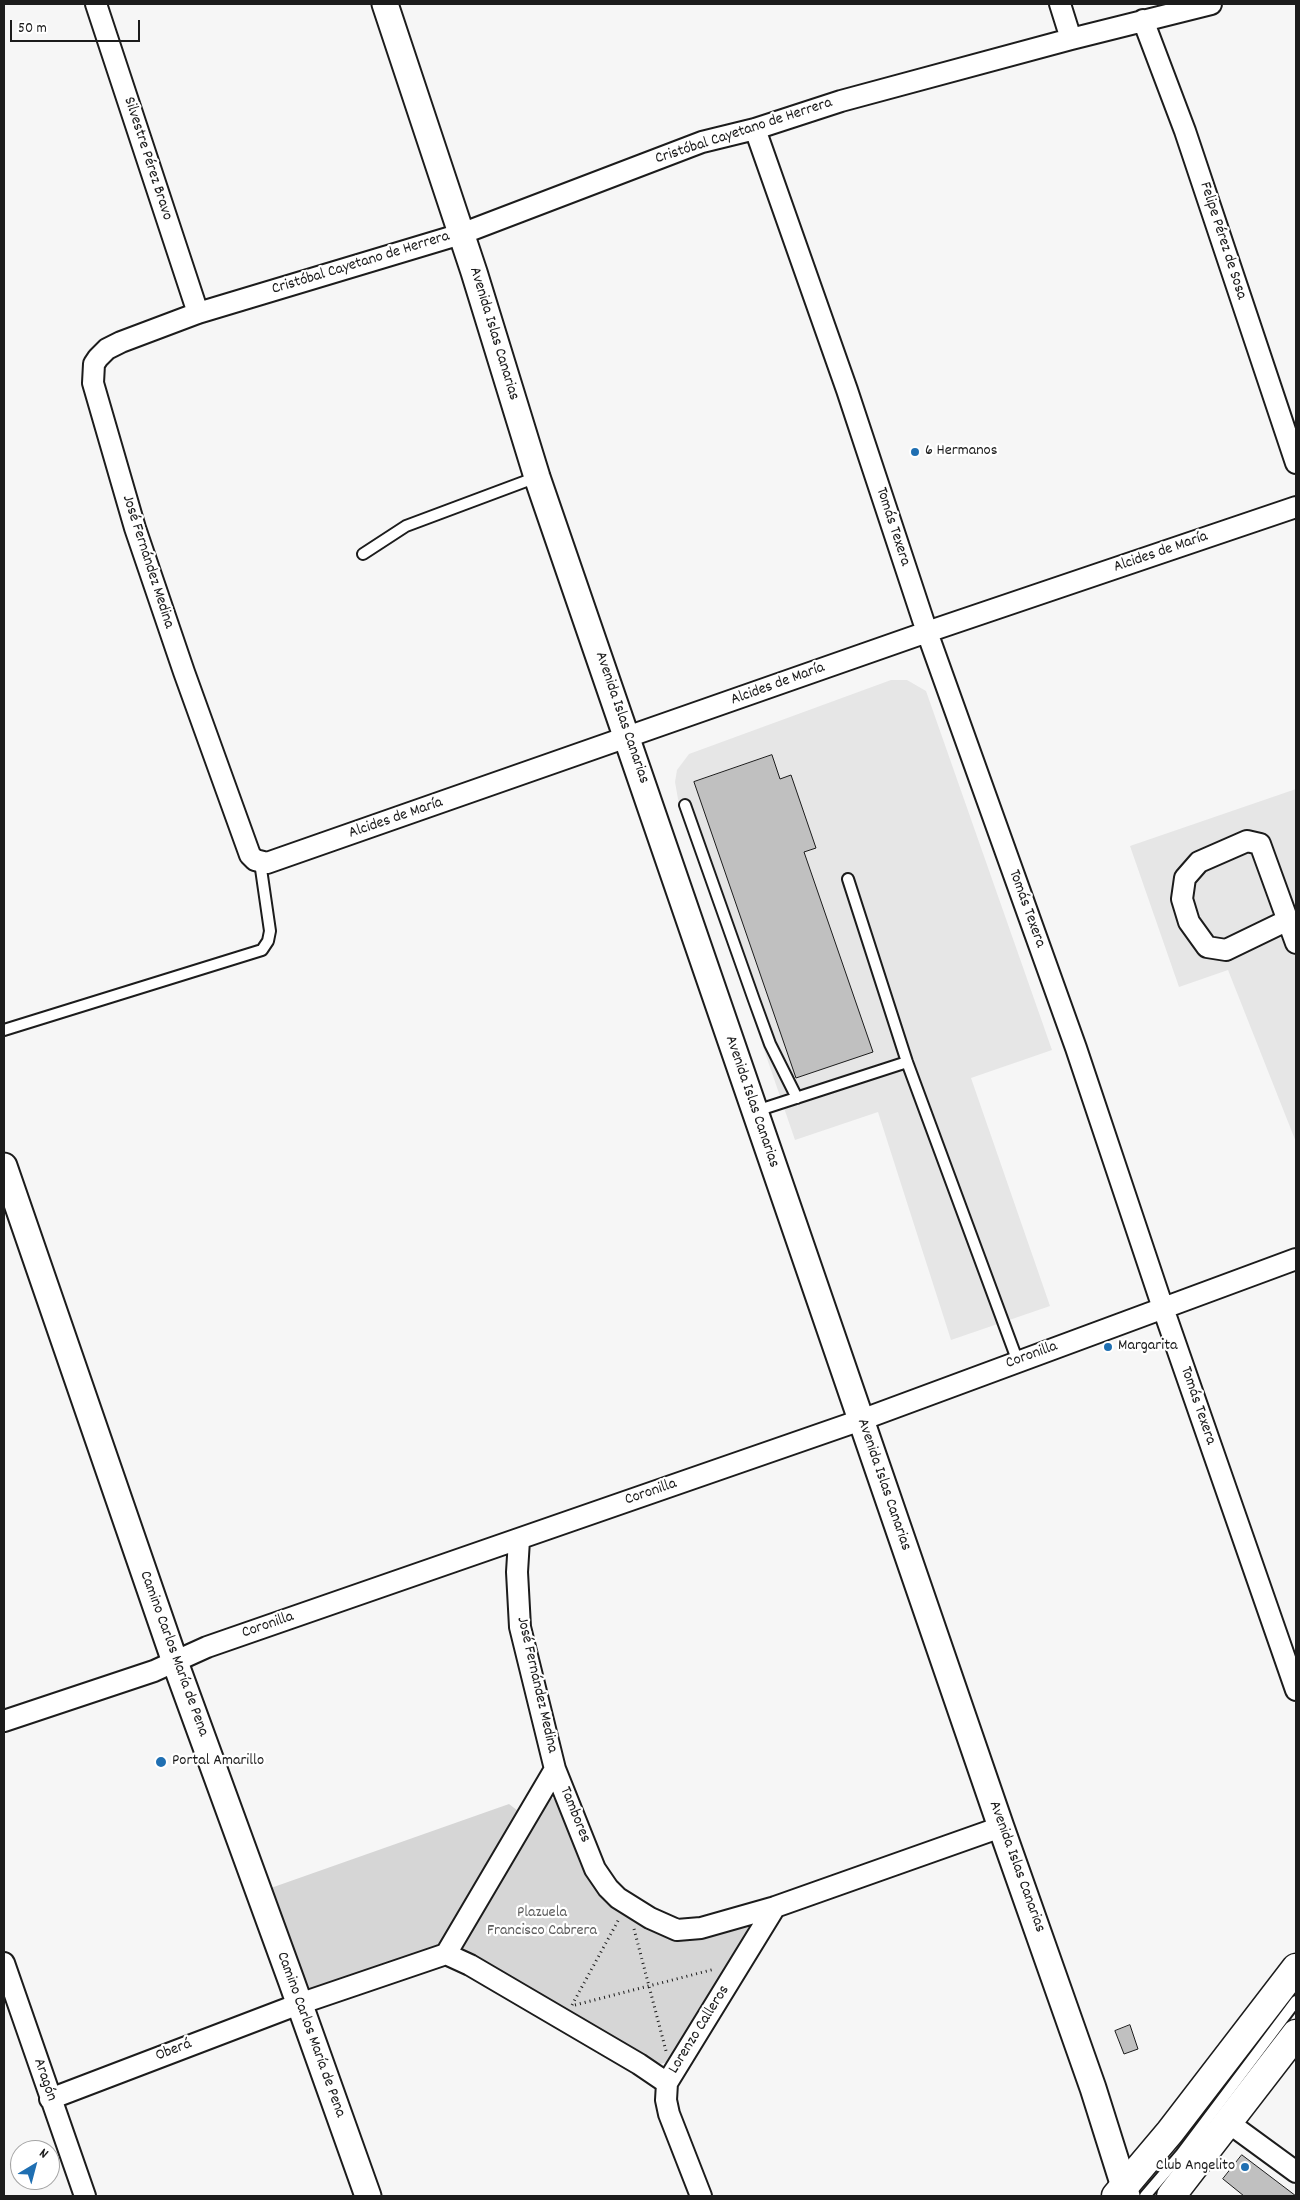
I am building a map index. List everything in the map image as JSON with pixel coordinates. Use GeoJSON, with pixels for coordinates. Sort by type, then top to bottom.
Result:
{"type":"FeatureCollection","features":[{"type":"Feature","properties":{"kind":"main road"},"geometry":{"type":"LineString","coordinates":[[1128,2194],[1296,1968]]}},
{"type":"Feature","properties":{"kind":"main road"},"geometry":{"type":"LineString","coordinates":[[1171,2196],[1296,2034]]}},
{"type":"Feature","properties":{"kind":"street","name":"Silvestre Pérez Bravo"},"geometry":{"type":"LineString","coordinates":[[96,4],[198,314]]}},
{"type":"Feature","properties":{"kind":"street","name":"Avenida Islas Canarias"},"geometry":{"type":"LineString","coordinates":[[385,4],[462,234],[538,477],[860,1420],[1094,2088],[1128,2194]]}},
{"type":"Feature","properties":{"kind":"street"},"geometry":{"type":"LineString","coordinates":[[1060,4],[1071,39]]}},
{"type":"Feature","properties":{"kind":"street","name":"Cristóbal Cayetano de Herrera"},"geometry":{"type":"LineString","coordinates":[[198,314],[462,234],[702,142],[755,128],[841,101],[1143,20],[1211,4]]}},
{"type":"Feature","properties":{"kind":"street","name":"Felipe Pérez de Sosa"},"geometry":{"type":"LineString","coordinates":[[1143,20],[1186,131],[1296,462]]}},
{"type":"Feature","properties":{"kind":"street","name":"Tomás Texera"},"geometry":{"type":"LineString","coordinates":[[755,128],[847,390],[927,632],[1076,1048],[1163,1308],[1296,1690]]}},
{"type":"Feature","properties":{"kind":"street","name":"José Fernández Medina"},"geometry":{"type":"LineString","coordinates":[[198,314],[121,342],[108,349],[94,364],[92,383],[135,528],[184,672],[250,855],[260,862]]}},
{"type":"Feature","properties":{"kind":"street","name":"Alcides de María"},"geometry":{"type":"LineString","coordinates":[[260,862],[267,863],[277,860],[927,632],[1296,507]]}},
{"type":"Feature","properties":{"kind":"street"},"geometry":{"type":"LineString","coordinates":[[1288,920],[1226,950],[1207,947],[1189,922],[1182,899],[1185,878],[1199,862],[1207,858],[1247,841],[1260,844],[1288,920],[1296,943]]}},
{"type":"Feature","properties":{"kind":"street","name":"Camino Carlos María de Pena"},"geometry":{"type":"LineString","coordinates":[[4,1166],[175,1662],[368,2196]]}},
{"type":"Feature","properties":{"kind":"street","name":"Coronilla"},"geometry":{"type":"LineString","coordinates":[[4,1721],[154,1671],[207,1647],[860,1420],[1296,1259]]}},
{"type":"Feature","properties":{"kind":"street","name":"José Fernández Medina"},"geometry":{"type":"LineString","coordinates":[[519,1540],[517,1581],[520,1627],[556,1769]]}},
{"type":"Feature","properties":{"kind":"street","name":"Tambores"},"geometry":{"type":"LineString","coordinates":[[556,1769],[595,1869],[608,1888],[650,1918],[676,1930],[701,1928],[775,1907]]}},
{"type":"Feature","properties":{"kind":"street","name":"Tambores"},"geometry":{"type":"LineString","coordinates":[[446,1954],[556,1769]]}},
{"type":"Feature","properties":{"kind":"street"},"geometry":{"type":"LineString","coordinates":[[775,1907],[1001,1827]]}},
{"type":"Feature","properties":{"kind":"street","name":"Lorenzo Calleros"},"geometry":{"type":"LineString","coordinates":[[446,1954],[470,1965],[639,2064],[670,2079],[775,1907]]}},
{"type":"Feature","properties":{"kind":"street"},"geometry":{"type":"LineString","coordinates":[[299,2004],[446,1954]]}},
{"type":"Feature","properties":{"kind":"street","name":"Aragón"},"geometry":{"type":"LineString","coordinates":[[4,1963],[84,2196]]}},
{"type":"Feature","properties":{"kind":"street","name":"Oberá"},"geometry":{"type":"LineString","coordinates":[[50,2099],[299,2004]]}},
{"type":"Feature","properties":{"kind":"street"},"geometry":{"type":"LineString","coordinates":[[670,2079],[666,2100],[701,2196]]}},
{"type":"Feature","properties":{"kind":"street"},"geometry":{"type":"LineString","coordinates":[[1229,2123],[1296,2172]]}},
{"type":"Feature","properties":{"kind":"lane"},"geometry":{"type":"LineString","coordinates":[[363,554],[406,526],[538,477]]}},
{"type":"Feature","properties":{"kind":"lane"},"geometry":{"type":"LineString","coordinates":[[685,805],[770,1044],[797,1098]]}},
{"type":"Feature","properties":{"kind":"lane"},"geometry":{"type":"LineString","coordinates":[[4,1030],[262,950],[268,941],[270,931],[260,862]]}},
{"type":"Feature","properties":{"kind":"lane"},"geometry":{"type":"LineString","coordinates":[[848,879],[907,1062],[1018,1362]]}},
{"type":"Feature","properties":{"kind":"lane"},"geometry":{"type":"LineString","coordinates":[[755,1111],[907,1062]]}},
{"type":"Feature","properties":{"kind":"lane"},"geometry":{"type":"LineString","coordinates":[[1128,2194],[1182,2154],[1296,2001]]}},
{"type":"Feature","properties":{"kind":"path"},"geometry":{"type":"LineString","coordinates":[[628,1904],[670,2079]]}},
{"type":"Feature","properties":{"kind":"path"},"geometry":{"type":"LineString","coordinates":[[571,2006],[628,1904]]}},
{"type":"Feature","properties":{"kind":"path"},"geometry":{"type":"LineString","coordinates":[[551,2012],[648,1985],[741,1963]]}},
{"type":"Feature","properties":{"kind":"shaded area"},"geometry":{"type":"Polygon","coordinates":[[[891,680],[907,680],[926,691],[1052,1050],[971,1078],[1050,1306],[951,1340],[878,1112],[795,1140],[678,799],[675,782],[677,770],[689,754],[891,680]]]}},
{"type":"Feature","properties":{"kind":"shaded area"},"geometry":{"type":"Polygon","coordinates":[[[1296,789],[1296,1142],[1228,970],[1179,987],[1130,846],[1296,789]]]}},
{"type":"Feature","properties":{"kind":"green space","name":"Plazuela Francisco Cabrera"},"geometry":{"type":"Polygon","coordinates":[[[548,1799],[556,1799],[559,1803],[580,1864],[591,1883],[605,1898],[652,1927],[746,1923],[749,1926],[718,1985],[673,2058],[666,2062],[653,2063],[462,1950],[460,1944],[548,1799]]]}},
{"type":"Feature","properties":{"kind":"green space"},"geometry":{"type":"Polygon","coordinates":[[[509,1804],[522,1814],[450,1933],[438,1945],[420,1954],[319,1988],[302,1990],[268,1889],[509,1804]]]}},
{"type":"Feature","properties":{"kind":"building"},"geometry":{"type":"Polygon","coordinates":[[[772,755],[780,779],[791,775],[816,848],[804,852],[873,1052],[796,1078],[694,782],[772,755]]]}},
{"type":"Feature","properties":{"kind":"building"},"geometry":{"type":"Polygon","coordinates":[[[1130,2025],[1138,2049],[1124,2054],[1115,2031],[1130,2025]]]}},
{"type":"Feature","properties":{"kind":"building","name":"Club Angelito"},"geometry":{"type":"Polygon","coordinates":[[[1242,2155],[1296,2196],[1244,2196],[1223,2179],[1242,2155]]]}},
{"type":"Feature","properties":{"kind":"place","name":"6 Hermanos"},"geometry":{"type":"Point","coordinates":[915,452]}},
{"type":"Feature","properties":{"kind":"place","name":"Margarita"},"geometry":{"type":"Point","coordinates":[1108,1347]}},
{"type":"Feature","properties":{"kind":"place","name":"Portal Amarillo"},"geometry":{"type":"Point","coordinates":[161,1762]}},
{"type":"Feature","properties":{"kind":"place","name":"Club Angelito"},"geometry":{"type":"Point","coordinates":[1245,2167]}}]}
